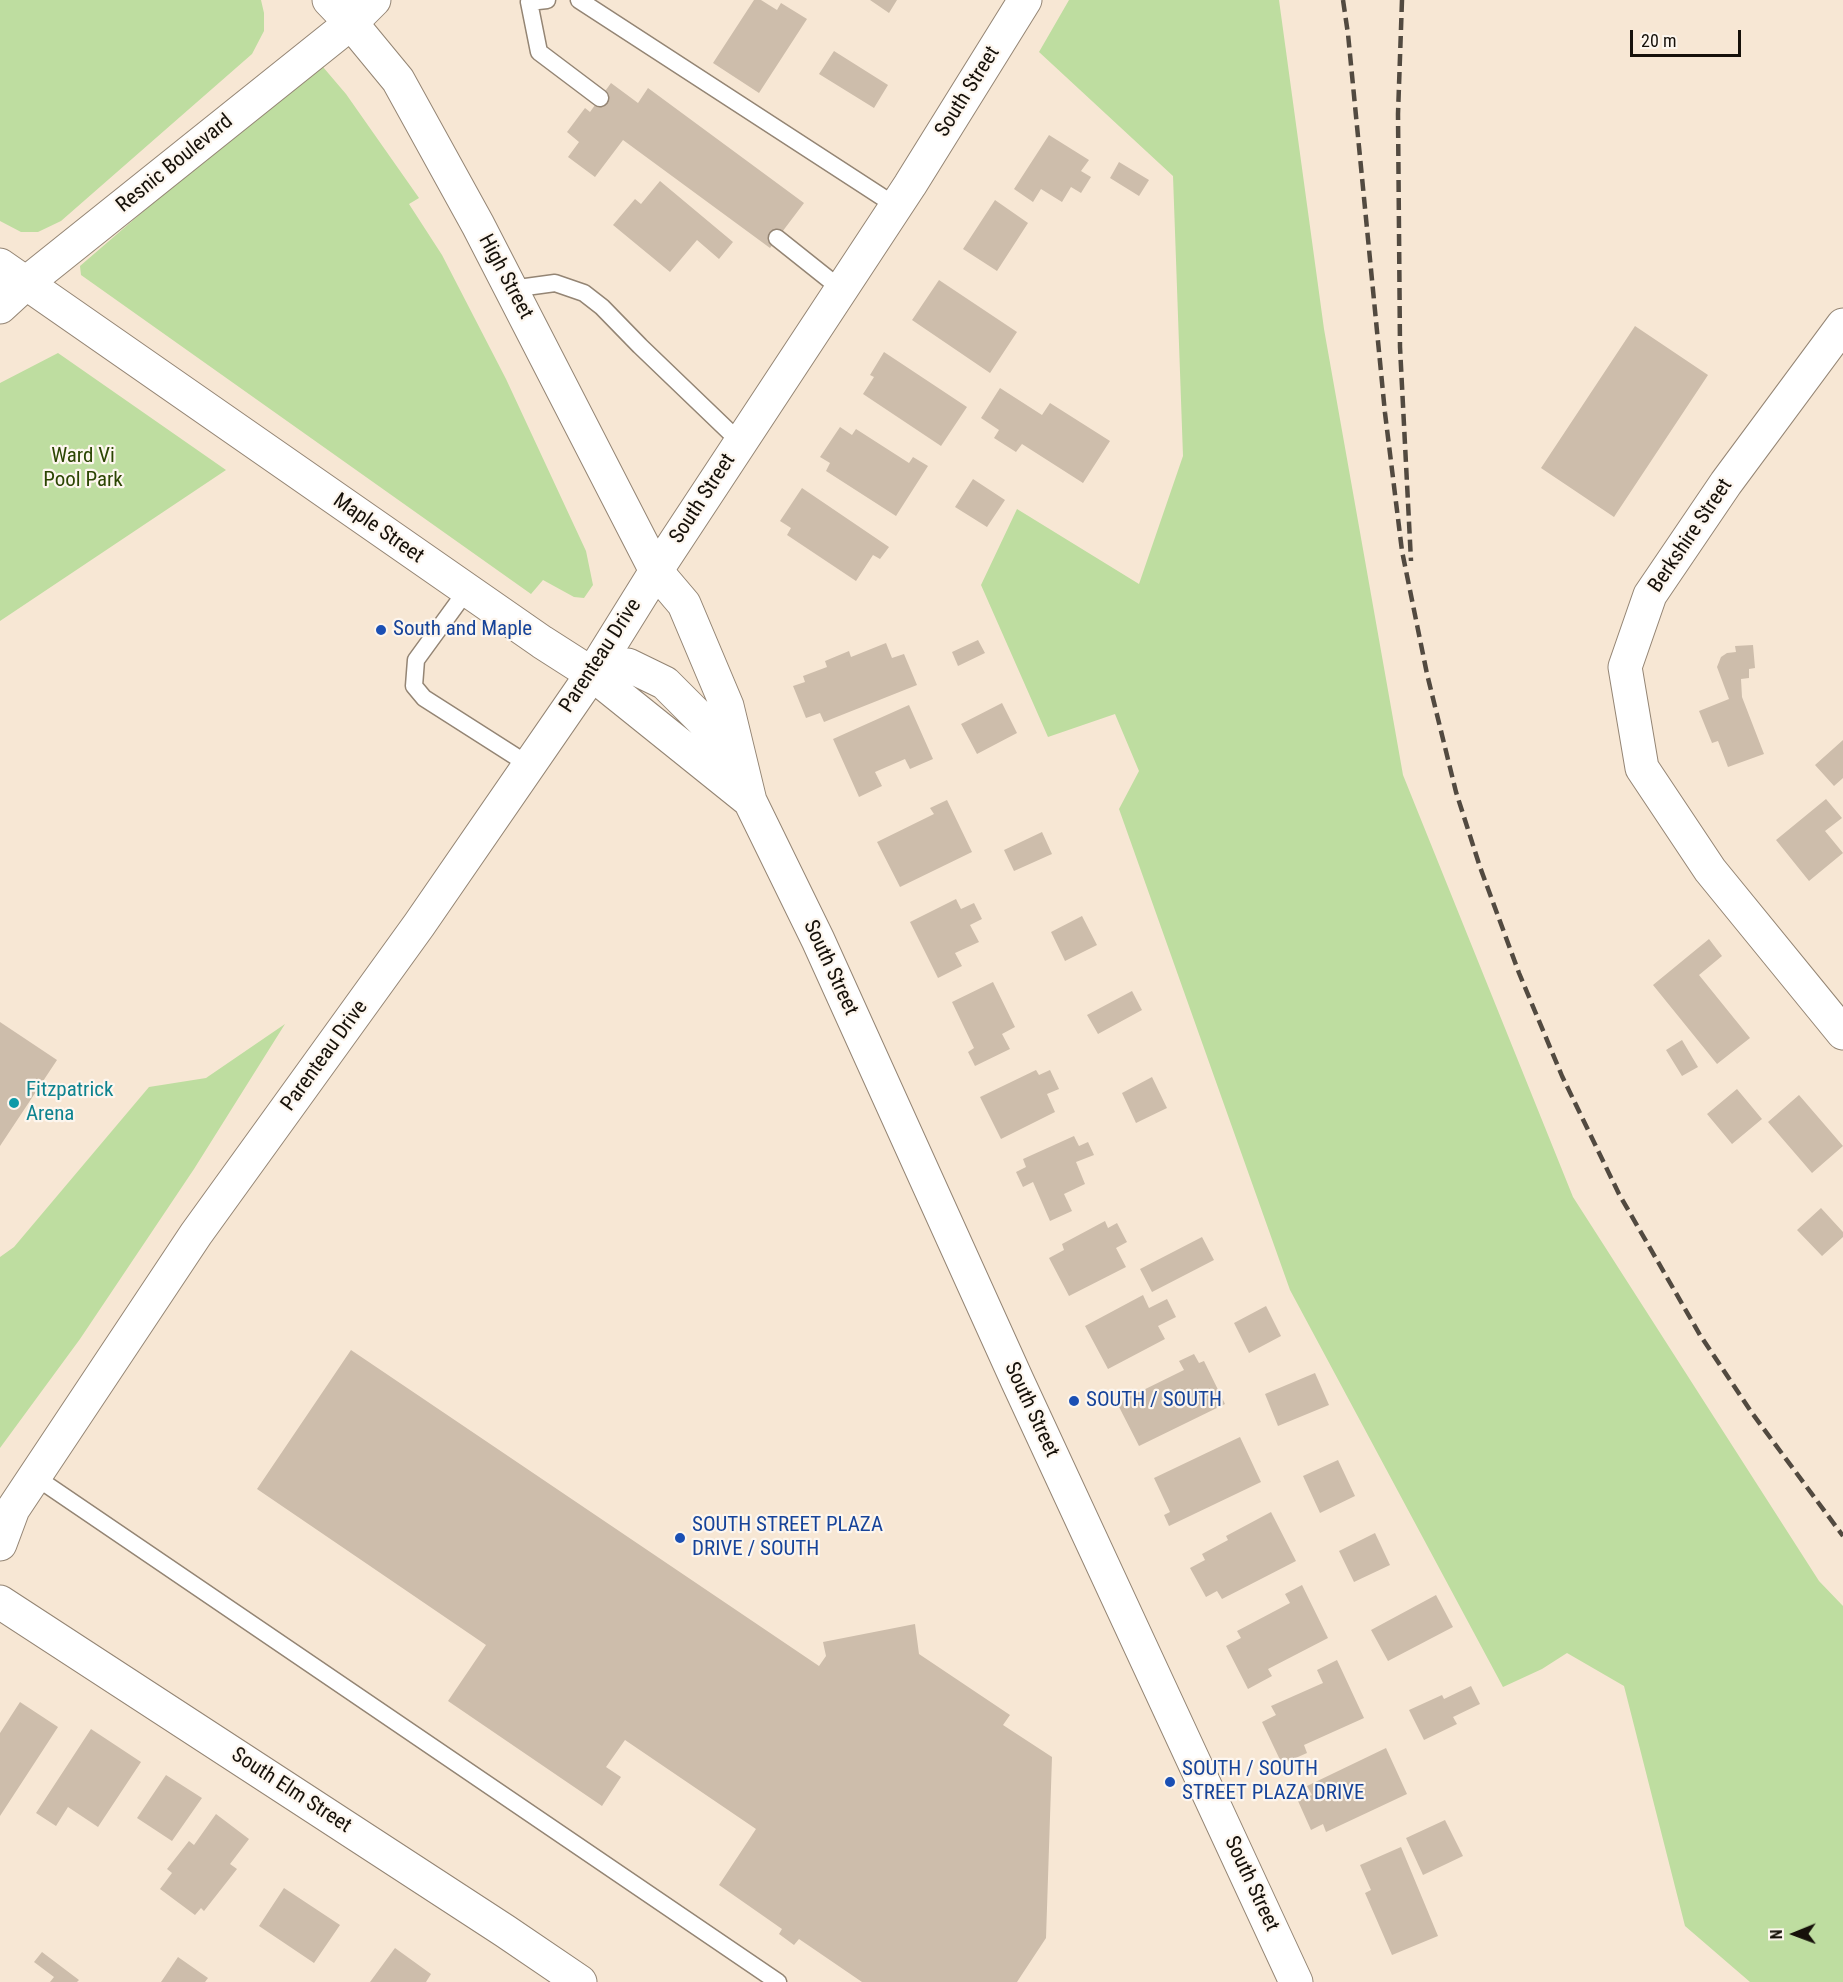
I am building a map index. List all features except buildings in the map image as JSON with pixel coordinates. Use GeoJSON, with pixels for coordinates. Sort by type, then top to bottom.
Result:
{"type":"FeatureCollection","features":[{"type":"Feature","properties":{"kind":"main road","name":"Resnic Boulevard"},"geometry":{"type":"LineString","coordinates":[[0,307],[13,274],[340,11],[374,0]]}},
{"type":"Feature","properties":{"kind":"main road","name":"South Street"},"geometry":{"type":"LineString","coordinates":[[1025,0],[896,206],[656,570],[684,604],[723,696],[750,801],[818,940],[1012,1369],[1296,1982]]}},
{"type":"Feature","properties":{"kind":"main road","name":"High Street"},"geometry":{"type":"LineString","coordinates":[[340,11],[398,80],[511,289],[656,570]]}},
{"type":"Feature","properties":{"kind":"main road","name":"Maple Street"},"geometry":{"type":"LineString","coordinates":[[13,274],[466,590],[592,674]]}},
{"type":"Feature","properties":{"kind":"main road","name":"Berkshire Street"},"geometry":{"type":"LineString","coordinates":[[1843,325],[1726,483],[1650,596],[1625,667],[1642,768],[1710,870],[1843,1033]]}},
{"type":"Feature","properties":{"kind":"main road","name":"Parenteau Drive"},"geometry":{"type":"LineString","coordinates":[[0,1544],[13,1509],[196,1234],[419,925],[592,674],[656,570]]}},
{"type":"Feature","properties":{"kind":"main road"},"geometry":{"type":"LineString","coordinates":[[592,674],[628,665],[665,682],[711,729],[750,801]]}},
{"type":"Feature","properties":{"kind":"main road","name":"South Elm Street"},"geometry":{"type":"LineString","coordinates":[[0,1602],[580,1982]]}},
{"type":"Feature","properties":{"kind":"lane"},"geometry":{"type":"LineString","coordinates":[[547,0],[529,2],[539,52],[600,98]]}},
{"type":"Feature","properties":{"kind":"lane"},"geometry":{"type":"LineString","coordinates":[[579,0],[896,206]]}},
{"type":"Feature","properties":{"kind":"lane"},"geometry":{"type":"LineString","coordinates":[[777,238],[841,289]]}},
{"type":"Feature","properties":{"kind":"lane"},"geometry":{"type":"LineString","coordinates":[[511,289],[555,284],[584,293],[602,307],[740,442]]}},
{"type":"Feature","properties":{"kind":"lane"},"geometry":{"type":"LineString","coordinates":[[466,590],[416,660],[414,686],[424,698],[529,765]]}},
{"type":"Feature","properties":{"kind":"lane"},"geometry":{"type":"LineString","coordinates":[[34,1476],[778,1982]]}},
{"type":"Feature","properties":{"kind":"green space"},"geometry":{"type":"Polygon","coordinates":[[[0,0],[261,0],[264,31],[252,54],[61,221],[38,232],[21,232],[0,221],[0,0]]]}},
{"type":"Feature","properties":{"kind":"green space"},"geometry":{"type":"Polygon","coordinates":[[[1069,0],[1279,0],[1324,329],[1403,775],[1573,1197],[1819,1581],[1843,1606],[1843,1982],[1750,1982],[1685,1926],[1624,1686],[1567,1653],[1542,1669],[1503,1687],[1290,1290],[1119,809],[1139,771],[1115,714],[1048,737],[981,585],[1017,509],[1139,584],[1183,456],[1173,176],[1039,52],[1069,0]]]}},
{"type":"Feature","properties":{"kind":"green space"},"geometry":{"type":"Polygon","coordinates":[[[313,65],[323,67],[346,94],[419,198],[409,204],[442,255],[506,379],[586,551],[593,585],[584,598],[574,597],[543,580],[531,594],[81,275],[80,266],[313,65]]]}},
{"type":"Feature","properties":{"kind":"green space","name":"Ward Vi Pool Park"},"geometry":{"type":"Polygon","coordinates":[[[58,353],[226,470],[0,621],[0,383],[58,353]]]}},
{"type":"Feature","properties":{"kind":"green space"},"geometry":{"type":"Polygon","coordinates":[[[285,1024],[194,1169],[80,1339],[0,1448],[0,1257],[14,1247],[149,1087],[206,1078],[285,1024]]]}},
{"type":"Feature","properties":{"kind":"railway"},"geometry":{"type":"LineString","coordinates":[[1343,0],[1385,413],[1402,551],[1427,674],[1456,792],[1480,867],[1519,973],[1562,1076],[1619,1194],[1700,1335],[1752,1413],[1843,1536]]}},
{"type":"Feature","properties":{"kind":"railway"},"geometry":{"type":"LineString","coordinates":[[1402,0],[1398,114],[1400,347],[1411,561]]}},
{"type":"Feature","properties":{"kind":"place","name":"South and Maple"},"geometry":{"type":"Point","coordinates":[381,630]}},
{"type":"Feature","properties":{"kind":"place","name":"Fitzpatrick Arena"},"geometry":{"type":"Point","coordinates":[14,1103]}},
{"type":"Feature","properties":{"kind":"place","name":"SOUTH / SOUTH"},"geometry":{"type":"Point","coordinates":[1074,1401]}},
{"type":"Feature","properties":{"kind":"place","name":"SOUTH STREET PLAZA DRIVE / SOUTH"},"geometry":{"type":"Point","coordinates":[680,1538]}},
{"type":"Feature","properties":{"kind":"place","name":"SOUTH / SOUTH STREET PLAZA DRIVE"},"geometry":{"type":"Point","coordinates":[1170,1782]}}]}
